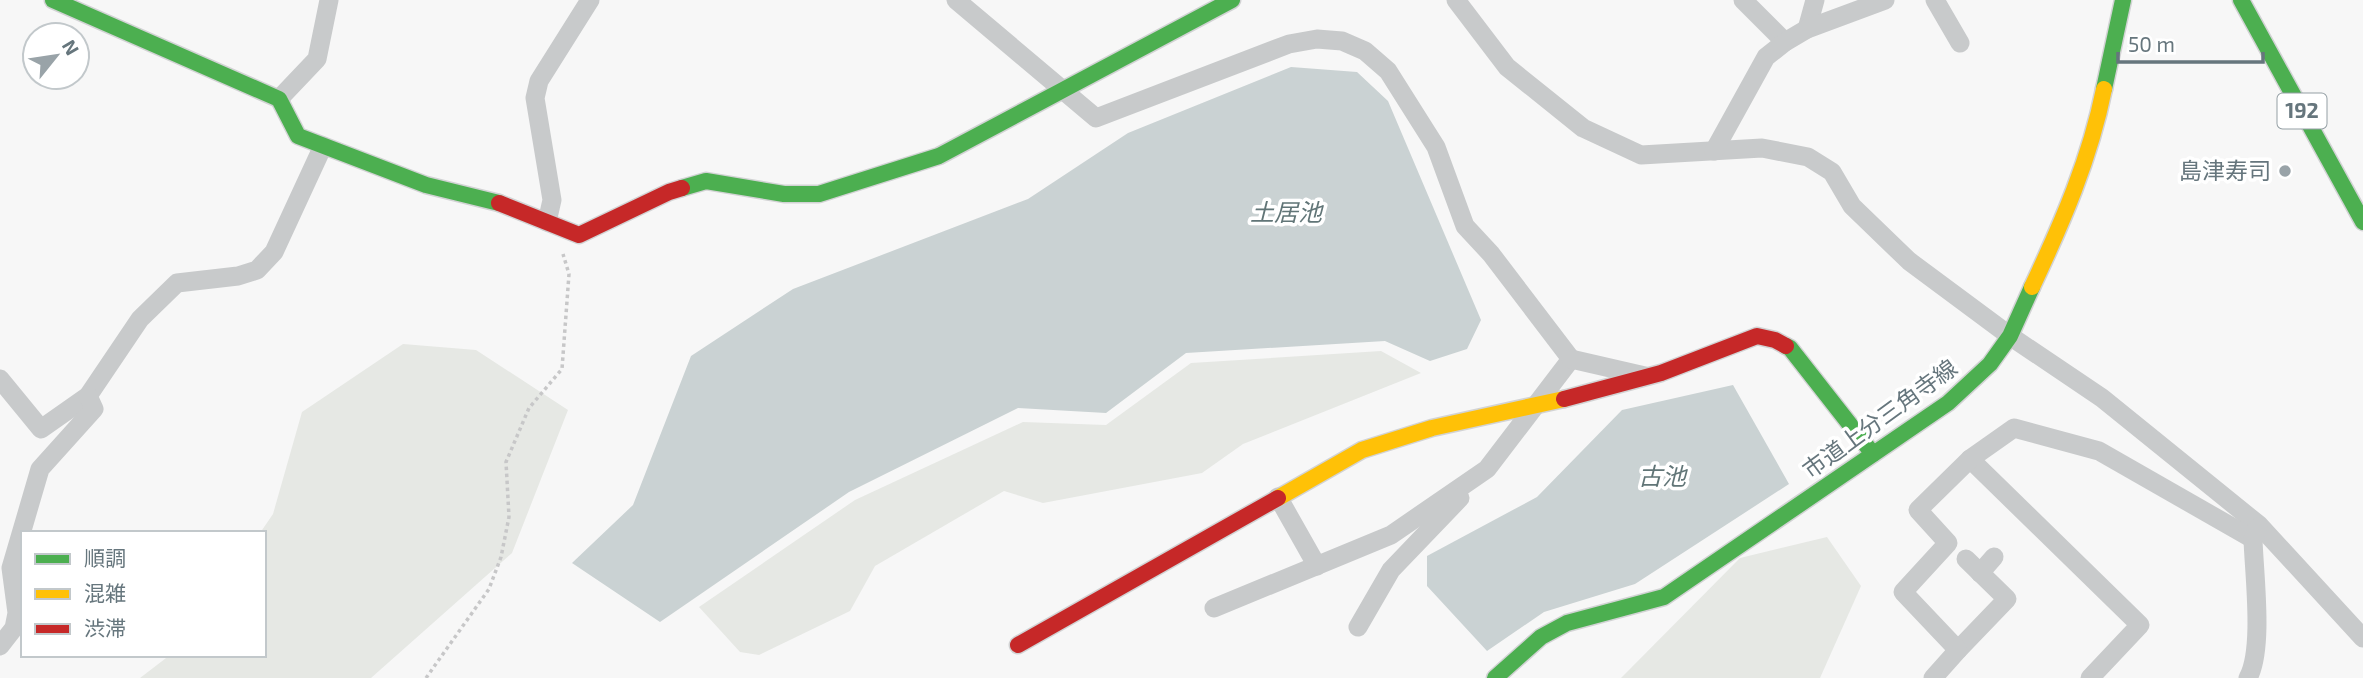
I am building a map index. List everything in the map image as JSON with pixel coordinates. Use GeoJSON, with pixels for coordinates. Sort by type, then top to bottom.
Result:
{"type":"FeatureCollection","features":[{"type":"Feature","properties":{"kind":"main road"},"geometry":{"type":"LineString","coordinates":[[52,0],[279,99],[298,136],[426,185],[505,204],[579,235],[669,192],[706,181],[784,194],[819,194],[939,156],[1233,0]]}},
{"type":"Feature","properties":{"kind":"main road","name":"市道上分三角寺線"},"geometry":{"type":"LineString","coordinates":[[1495,678],[1541,636],[1567,623],[1664,597],[1752,540],[1948,403],[1990,364],[2010,337],[2066,214],[2097,125],[2123,0]]}},
{"type":"Feature","properties":{"kind":"main road","name":"192"},"geometry":{"type":"LineString","coordinates":[[2241,0],[2363,222]]}},
{"type":"Feature","properties":{"kind":"main road"},"geometry":{"type":"LineString","coordinates":[[1018,645],[1362,450],[1397,437],[1649,377],[1757,336],[1790,348],[1873,454]]}},
{"type":"Feature","properties":{"kind":"street"},"geometry":{"type":"LineString","coordinates":[[279,99],[317,59],[329,0]]}},
{"type":"Feature","properties":{"kind":"street"},"geometry":{"type":"LineString","coordinates":[[551,223],[552,200],[535,99],[539,81],[590,0]]}},
{"type":"Feature","properties":{"kind":"street"},"geometry":{"type":"LineString","coordinates":[[1456,0],[1507,67],[1583,128],[1641,155],[1762,148],[1808,157],[1832,172],[1852,206],[1909,261],[2010,337],[2102,398],[2256,532],[2363,638]]}},
{"type":"Feature","properties":{"kind":"street"},"geometry":{"type":"LineString","coordinates":[[1743,0],[1785,41]]}},
{"type":"Feature","properties":{"kind":"street"},"geometry":{"type":"LineString","coordinates":[[1807,29],[1815,0]]}},
{"type":"Feature","properties":{"kind":"street"},"geometry":{"type":"LineString","coordinates":[[1714,151],[1766,57],[1785,41],[1807,29],[1885,0]]}},
{"type":"Feature","properties":{"kind":"street"},"geometry":{"type":"LineString","coordinates":[[1935,0],[1960,43]]}},
{"type":"Feature","properties":{"kind":"street"},"geometry":{"type":"LineString","coordinates":[[960,1],[1096,118],[1289,44],[1317,39],[1342,41],[1365,51],[1388,71],[1436,147],[1465,226],[1491,254],[1571,359],[1649,377]]}},
{"type":"Feature","properties":{"kind":"street"},"geometry":{"type":"LineString","coordinates":[[0,379],[41,429],[88,396],[140,318],[177,283],[238,276],[257,270],[274,252],[323,146]]}},
{"type":"Feature","properties":{"kind":"street"},"geometry":{"type":"LineString","coordinates":[[1358,626],[1391,570],[1488,469],[1571,359]]}},
{"type":"Feature","properties":{"kind":"street"},"geometry":{"type":"LineString","coordinates":[[22,531],[40,469],[94,409],[88,396]]}},
{"type":"Feature","properties":{"kind":"street"},"geometry":{"type":"LineString","coordinates":[[1958,650],[1903,592],[1948,542],[1919,510],[1970,459],[2014,428],[2099,451],[2256,532]]}},
{"type":"Feature","properties":{"kind":"street"},"geometry":{"type":"LineString","coordinates":[[1970,459],[2140,625],[2090,678]]}},
{"type":"Feature","properties":{"kind":"street"},"geometry":{"type":"LineString","coordinates":[[1214,608],[1391,535],[1488,469]]}},
{"type":"Feature","properties":{"kind":"street"},"geometry":{"type":"LineString","coordinates":[[1278,497],[1317,566]]}},
{"type":"Feature","properties":{"kind":"street"},"geometry":{"type":"LineString","coordinates":[[2248,678],[2256,636],[2256,532]]}},
{"type":"Feature","properties":{"kind":"street"},"geometry":{"type":"LineString","coordinates":[[0,646],[14,628],[18,612],[11,568],[21,534]]}},
{"type":"Feature","properties":{"kind":"street"},"geometry":{"type":"LineString","coordinates":[[1933,678],[2007,599],[1973,566],[1994,557]]}},
{"type":"Feature","properties":{"kind":"path"},"geometry":{"type":"LineString","coordinates":[[426,678],[489,589],[501,557],[509,517],[506,462],[529,408],[562,369],[569,274],[551,223]]}},
{"type":"Feature","properties":{"kind":"shaded area"},"geometry":{"type":"Polygon","coordinates":[[[403,344],[476,350],[568,410],[512,553],[371,678],[140,678],[167,657],[266,657],[266,531],[261,531],[273,514],[302,412],[403,344]]]}},
{"type":"Feature","properties":{"kind":"shaded area"},"geometry":{"type":"Polygon","coordinates":[[[1381,351],[1421,373],[1243,444],[1202,473],[1043,503],[1004,491],[875,566],[850,611],[759,655],[740,652],[699,607],[855,500],[1023,422],[1106,425],[1191,363],[1381,351]]]}},
{"type":"Feature","properties":{"kind":"shaded area"},"geometry":{"type":"Polygon","coordinates":[[[1827,537],[1861,586],[1820,678],[1621,678],[1740,558],[1827,537]]]}},
{"type":"Feature","properties":{"kind":"water","name":"土居池"},"geometry":{"type":"Polygon","coordinates":[[[1291,67],[1357,72],[1388,101],[1481,320],[1467,349],[1430,361],[1385,341],[1186,353],[1106,413],[1018,408],[849,492],[660,622],[572,563],[633,505],[691,356],[793,289],[1028,199],[1128,133],[1291,67]]]}},
{"type":"Feature","properties":{"kind":"water","name":"古池"},"geometry":{"type":"Polygon","coordinates":[[[1733,385],[1789,484],[1635,584],[1544,612],[1487,651],[1427,586],[1427,556],[1537,497],[1622,410],[1733,385]]]}},
{"type":"Feature","properties":{"kind":"traffic: fast"},"geometry":{"type":"LineString","coordinates":[[53,0],[279,99],[298,136],[426,185],[499,203]]}},
{"type":"Feature","properties":{"kind":"traffic: fast"},"geometry":{"type":"LineString","coordinates":[[682,188],[706,181],[784,194],[819,194],[939,156],[1232,0]]}},
{"type":"Feature","properties":{"kind":"traffic: fast"},"geometry":{"type":"LineString","coordinates":[[2104,89],[2123,0]]}},
{"type":"Feature","properties":{"kind":"traffic: fast"},"geometry":{"type":"LineString","coordinates":[[2241,0],[2363,222]]}},
{"type":"Feature","properties":{"kind":"traffic: fast"},"geometry":{"type":"LineString","coordinates":[[1495,678],[1541,637],[1567,623],[1664,597],[1948,403],[1990,364],[2010,336],[2032,287]]}},
{"type":"Feature","properties":{"kind":"traffic: fast"},"geometry":{"type":"LineString","coordinates":[[1786,346],[1873,454]]}},
{"type":"Feature","properties":{"kind":"traffic: slow"},"geometry":{"type":"LineString","coordinates":[[2032,287],[2074,190],[2104,89]]}},
{"type":"Feature","properties":{"kind":"traffic: slow"},"geometry":{"type":"LineString","coordinates":[[1278,498],[1362,450],[1432,428],[1564,399]]}},
{"type":"Feature","properties":{"kind":"traffic: jam"},"geometry":{"type":"LineString","coordinates":[[499,203],[579,235],[682,188]]}},
{"type":"Feature","properties":{"kind":"traffic: jam"},"geometry":{"type":"LineString","coordinates":[[1564,399],[1661,373],[1757,336],[1786,346]]}},
{"type":"Feature","properties":{"kind":"traffic: jam"},"geometry":{"type":"LineString","coordinates":[[1018,645],[1278,498]]}},
{"type":"Feature","properties":{"kind":"place","name":"島津寿司"},"geometry":{"type":"Point","coordinates":[2285,171]}}]}
